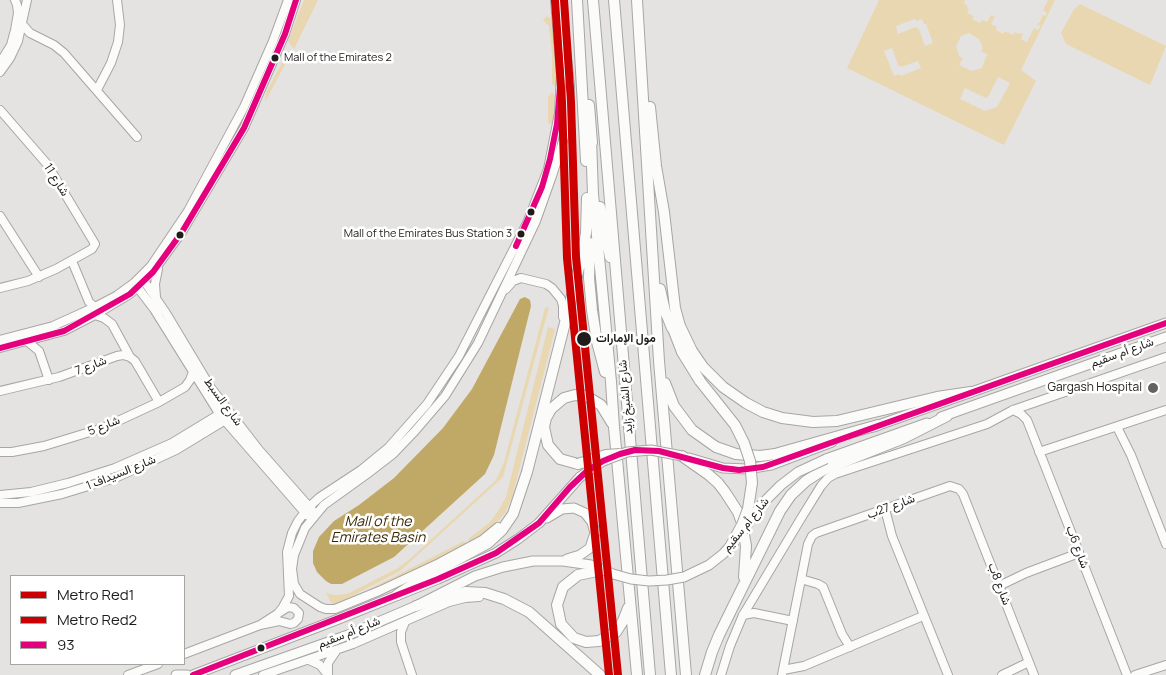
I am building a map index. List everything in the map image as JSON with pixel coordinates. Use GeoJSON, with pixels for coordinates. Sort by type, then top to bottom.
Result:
{"type":"FeatureCollection","features":[{"type":"Feature","properties":{"kind":"highway"},"geometry":{"type":"LineString","coordinates":[[578,0],[583,20],[589,110],[604,236],[616,275]]}},
{"type":"Feature","properties":{"kind":"highway"},"geometry":{"type":"LineString","coordinates":[[578,0],[584,140],[590,211],[589,278],[597,342],[612,402]]}},
{"type":"Feature","properties":{"kind":"highway","name":"شارع الشيخ زايد"},"geometry":{"type":"LineString","coordinates":[[593,0],[650,675]]}},
{"type":"Feature","properties":{"kind":"highway","name":"شارع الشيخ زايد"},"geometry":{"type":"LineString","coordinates":[[614,0],[671,675]]}},
{"type":"Feature","properties":{"kind":"highway"},"geometry":{"type":"LineString","coordinates":[[632,0],[638,48]]}},
{"type":"Feature","properties":{"kind":"highway"},"geometry":{"type":"LineString","coordinates":[[637,0],[642,142],[651,165],[666,227],[673,298],[677,317],[688,343],[716,381],[730,393],[754,408],[792,420],[813,422],[837,421],[937,397],[971,392]]}},
{"type":"Feature","properties":{"kind":"highway"},"geometry":{"type":"LineString","coordinates":[[641,0],[651,165],[659,362],[686,675]]}},
{"type":"Feature","properties":{"kind":"highway"},"geometry":{"type":"LineString","coordinates":[[592,139],[592,194],[637,675]]}},
{"type":"Feature","properties":{"kind":"highway"},"geometry":{"type":"LineString","coordinates":[[651,165],[656,196],[665,294],[672,328],[682,352],[700,381],[735,425],[750,461],[752,483],[748,509],[730,547]]}},
{"type":"Feature","properties":{"kind":"highway"},"geometry":{"type":"LineString","coordinates":[[397,595],[421,579],[493,539],[510,520],[518,502],[584,248],[587,225],[588,179]]}},
{"type":"Feature","properties":{"kind":"highway"},"geometry":{"type":"LineString","coordinates":[[659,362],[671,400],[682,419],[703,439],[729,452],[752,456],[775,454],[878,425]]}},
{"type":"Feature","properties":{"kind":"highway"},"geometry":{"type":"LineString","coordinates":[[614,427],[604,409],[591,398],[575,395],[564,398],[554,405],[544,422],[546,441],[553,453],[560,459],[578,464],[606,455],[620,454]]}},
{"type":"Feature","properties":{"kind":"highway"},"geometry":{"type":"LineString","coordinates":[[705,675],[715,643],[780,511],[798,487],[823,470],[904,438],[947,416]]}},
{"type":"Feature","properties":{"kind":"highway"},"geometry":{"type":"LineString","coordinates":[[682,456],[709,475],[725,492],[738,512],[742,523],[747,557],[740,592]]}},
{"type":"Feature","properties":{"kind":"highway"},"geometry":{"type":"LineString","coordinates":[[602,570],[578,575],[563,587],[558,599],[557,612],[564,629],[574,638],[586,642],[605,639],[620,627],[629,605]]}},
{"type":"Feature","properties":{"kind":"highway"},"geometry":{"type":"LineString","coordinates":[[416,606],[465,592],[478,592],[501,598],[528,612],[600,675]]}},
{"type":"Feature","properties":{"kind":"main road","name":"شارع أم سقيم"},"geometry":{"type":"LineString","coordinates":[[193,675],[438,579],[496,553],[538,523],[580,477],[595,465],[620,454],[635,450],[651,450],[682,456],[716,467],[739,470],[771,465],[1166,323]]}},
{"type":"Feature","properties":{"kind":"main road","name":"شارع أم سقيم"},"geometry":{"type":"LineString","coordinates":[[235,675],[332,641],[416,606],[493,569],[522,563],[554,561],[582,563],[631,579],[649,581],[676,579],[693,574],[709,565],[730,547],[760,506],[798,472],[826,459],[1166,337]]}},
{"type":"Feature","properties":{"kind":"main road"},"geometry":{"type":"LineString","coordinates":[[538,523],[559,511],[570,508],[585,513],[592,522],[595,530],[594,537],[592,545],[587,551],[577,557],[554,561]]}},
{"type":"Feature","properties":{"kind":"main road"},"geometry":{"type":"LineString","coordinates":[[176,675],[187,675]]}},
{"type":"Feature","properties":{"kind":"street"},"geometry":{"type":"LineString","coordinates":[[0,63],[10,45],[15,30],[18,13],[14,0]]}},
{"type":"Feature","properties":{"kind":"street"},"geometry":{"type":"LineString","coordinates":[[0,72],[10,58],[18,41],[27,0]]}},
{"type":"Feature","properties":{"kind":"street"},"geometry":{"type":"LineString","coordinates":[[97,90],[111,63],[118,42],[120,25],[118,0]]}},
{"type":"Feature","properties":{"kind":"street"},"geometry":{"type":"LineString","coordinates":[[143,279],[170,238],[225,144],[253,89],[278,31],[288,0]]}},
{"type":"Feature","properties":{"kind":"street"},"geometry":{"type":"LineString","coordinates":[[0,348],[28,342],[64,330],[136,285],[159,265],[182,232],[244,128],[285,34],[296,0]]}},
{"type":"Feature","properties":{"kind":"street"},"geometry":{"type":"LineString","coordinates":[[555,0],[564,92],[562,123],[566,131]]}},
{"type":"Feature","properties":{"kind":"street"},"geometry":{"type":"LineString","coordinates":[[275,617],[283,607],[288,596],[288,546],[295,527],[307,509],[320,497],[361,470],[403,432],[439,388],[545,199],[566,131],[569,112],[570,86],[562,0]]}},
{"type":"Feature","properties":{"kind":"street"},"geometry":{"type":"LineString","coordinates":[[22,24],[36,37]]}},
{"type":"Feature","properties":{"kind":"street"},"geometry":{"type":"LineString","coordinates":[[18,41],[28,37],[36,37],[48,41],[59,48],[137,137]]}},
{"type":"Feature","properties":{"kind":"street"},"geometry":{"type":"LineString","coordinates":[[491,315],[532,212],[550,159],[559,113],[561,75]]}},
{"type":"Feature","properties":{"kind":"street","name":"شارع 11"},"geometry":{"type":"LineString","coordinates":[[0,110],[43,160],[94,240],[94,247],[72,262]]}},
{"type":"Feature","properties":{"kind":"street"},"geometry":{"type":"LineString","coordinates":[[0,216],[39,277]]}},
{"type":"Feature","properties":{"kind":"street"},"geometry":{"type":"LineString","coordinates":[[0,288],[39,277],[72,262],[89,302],[95,311],[112,324],[158,402]]}},
{"type":"Feature","properties":{"kind":"street"},"geometry":{"type":"LineString","coordinates":[[156,299],[155,284],[159,265]]}},
{"type":"Feature","properties":{"kind":"street"},"geometry":{"type":"LineString","coordinates":[[518,502],[500,526],[476,544],[400,582],[332,610],[323,609],[297,591],[293,580],[293,562],[301,534],[313,516],[329,501],[368,474],[426,420],[458,377],[507,287],[513,281],[524,278],[546,284],[555,291],[561,300],[563,317],[557,340],[557,352]]}},
{"type":"Feature","properties":{"kind":"street","name":"شارع السبط"},"geometry":{"type":"LineString","coordinates":[[143,279],[211,388],[307,509]]}},
{"type":"Feature","properties":{"kind":"street","name":"شارع السبط"},"geometry":{"type":"LineString","coordinates":[[136,285],[150,303],[222,418],[313,516]]}},
{"type":"Feature","properties":{"kind":"street"},"geometry":{"type":"LineString","coordinates":[[0,340],[53,326],[95,311]]}},
{"type":"Feature","properties":{"kind":"street"},"geometry":{"type":"LineString","coordinates":[[458,377],[455,375],[455,370],[470,344],[473,330]]}},
{"type":"Feature","properties":{"kind":"street"},"geometry":{"type":"LineString","coordinates":[[39,351],[42,338]]}},
{"type":"Feature","properties":{"kind":"street"},"geometry":{"type":"LineString","coordinates":[[28,342],[39,351],[49,380]]}},
{"type":"Feature","properties":{"kind":"street","name":"شارع 7"},"geometry":{"type":"LineString","coordinates":[[0,391],[49,380],[117,356],[130,357]]}},
{"type":"Feature","properties":{"kind":"street"},"geometry":{"type":"LineString","coordinates":[[721,675],[730,646],[744,615],[800,520],[828,478],[835,474],[987,424],[1013,410],[1166,357]]}},
{"type":"Feature","properties":{"kind":"street"},"geometry":{"type":"LineString","coordinates":[[185,387],[193,372]]}},
{"type":"Feature","properties":{"kind":"street"},"geometry":{"type":"LineString","coordinates":[[193,372],[198,389],[210,409],[205,424]]}},
{"type":"Feature","properties":{"kind":"street"},"geometry":{"type":"LineString","coordinates":[[185,387],[192,386],[198,389]]}},
{"type":"Feature","properties":{"kind":"street","name":"شارع 5"},"geometry":{"type":"LineString","coordinates":[[0,452],[12,452],[44,446],[88,434],[158,402],[185,387]]}},
{"type":"Feature","properties":{"kind":"street"},"geometry":{"type":"LineString","coordinates":[[1027,420],[1027,411],[1030,404]]}},
{"type":"Feature","properties":{"kind":"street"},"geometry":{"type":"LineString","coordinates":[[1013,410],[1027,420]]}},
{"type":"Feature","properties":{"kind":"street"},"geometry":{"type":"LineString","coordinates":[[1040,454],[1166,410]]}},
{"type":"Feature","properties":{"kind":"street","name":"شارع السيداف 1"},"geometry":{"type":"LineString","coordinates":[[0,503],[18,503],[75,491],[108,481],[181,448],[230,413]]}},
{"type":"Feature","properties":{"kind":"street","name":"شارع السيداف 1"},"geometry":{"type":"LineString","coordinates":[[0,495],[31,492],[105,472],[163,447],[205,424],[222,418]]}},
{"type":"Feature","properties":{"kind":"street","name":"شارع 6ب"},"geometry":{"type":"LineString","coordinates":[[1027,420],[1127,675]]}},
{"type":"Feature","properties":{"kind":"street"},"geometry":{"type":"LineString","coordinates":[[1119,426],[1166,544]]}},
{"type":"Feature","properties":{"kind":"street"},"geometry":{"type":"LineString","coordinates":[[289,485],[296,488],[306,497],[320,497]]}},
{"type":"Feature","properties":{"kind":"street","name":"شارع 27ب"},"geometry":{"type":"LineString","coordinates":[[801,579],[809,541],[816,533],[946,486],[956,487],[963,494]]}},
{"type":"Feature","properties":{"kind":"street","name":"شارع 8ب"},"geometry":{"type":"LineString","coordinates":[[963,494],[1034,675]]}},
{"type":"Feature","properties":{"kind":"street"},"geometry":{"type":"LineString","coordinates":[[882,510],[946,675]]}},
{"type":"Feature","properties":{"kind":"street"},"geometry":{"type":"LineString","coordinates":[[998,583],[1078,551]]}},
{"type":"Feature","properties":{"kind":"street"},"geometry":{"type":"LineString","coordinates":[[847,648],[823,587],[801,579],[783,673],[924,618]]}},
{"type":"Feature","properties":{"kind":"street"},"geometry":{"type":"LineString","coordinates":[[263,675],[336,651],[442,605],[465,598],[483,596],[501,598]]}},
{"type":"Feature","properties":{"kind":"street"},"geometry":{"type":"LineString","coordinates":[[185,654],[260,625],[290,607],[296,609],[299,615],[294,624],[279,621],[260,625]]}},
{"type":"Feature","properties":{"kind":"street"},"geometry":{"type":"LineString","coordinates":[[744,615],[754,613],[793,621]]}},
{"type":"Feature","properties":{"kind":"street"},"geometry":{"type":"LineString","coordinates":[[405,622],[401,632],[401,642],[412,675]]}},
{"type":"Feature","properties":{"kind":"street"},"geometry":{"type":"LineString","coordinates":[[382,632],[395,636],[401,642]]}},
{"type":"Feature","properties":{"kind":"street"},"geometry":{"type":"LineString","coordinates":[[328,675],[328,663],[336,651]]}},
{"type":"Feature","properties":{"kind":"street"},"geometry":{"type":"LineString","coordinates":[[786,658],[799,664],[813,661]]}},
{"type":"Feature","properties":{"kind":"street"},"geometry":{"type":"LineString","coordinates":[[309,660],[320,665],[328,675]]}},
{"type":"Feature","properties":{"kind":"street"},"geometry":{"type":"LineString","coordinates":[[1005,674],[1030,664]]}},
{"type":"Feature","properties":{"kind":"street"},"geometry":{"type":"LineString","coordinates":[[128,675],[155,665]]}},
{"type":"Feature","properties":{"kind":"street"},"geometry":{"type":"LineString","coordinates":[[1135,675],[1166,665]]}},
{"type":"Feature","properties":{"kind":"street"},"geometry":{"type":"LineString","coordinates":[[1145,675],[1156,669]]}},
{"type":"Feature","properties":{"kind":"shaded area"},"geometry":{"type":"Polygon","coordinates":[[[304,0],[318,0],[294,49],[288,41],[304,0]]]}},
{"type":"Feature","properties":{"kind":"shaded area"},"geometry":{"type":"Polygon","coordinates":[[[879,0],[965,0],[964,4],[969,9],[967,13],[974,16],[972,19],[980,23],[982,20],[987,22],[991,15],[995,17],[991,24],[997,27],[996,30],[1003,34],[1005,31],[1013,35],[1015,32],[1023,34],[1021,39],[1027,42],[1034,28],[1038,30],[1041,26],[1036,24],[1039,23],[1041,15],[1045,16],[1047,13],[1043,10],[1048,0],[1055,0],[1021,70],[1036,81],[1004,145],[847,68],[879,0]],[[915,19],[896,26],[898,34],[915,27],[919,29],[925,46],[933,43],[926,24],[924,24],[922,19],[916,21],[915,19]],[[969,33],[961,36],[956,46],[959,56],[963,58],[959,65],[972,71],[982,68],[988,55],[981,51],[983,48],[979,39],[969,33]],[[892,48],[884,51],[894,76],[900,74],[901,76],[921,68],[918,61],[901,67],[898,65],[892,48]],[[998,77],[986,98],[965,88],[960,99],[985,111],[997,107],[1010,83],[998,77]]]}},
{"type":"Feature","properties":{"kind":"shaded area"},"geometry":{"type":"Polygon","coordinates":[[[1080,4],[1166,46],[1150,85],[1066,44],[1061,33],[1074,9],[1080,4]]]}},
{"type":"Feature","properties":{"kind":"shaded area"},"geometry":{"type":"Polygon","coordinates":[[[547,16],[551,19],[556,56],[556,89],[552,83],[552,54],[549,26],[543,20],[547,16]]]}},
{"type":"Feature","properties":{"kind":"shaded area"},"geometry":{"type":"Polygon","coordinates":[[[288,51],[289,57],[265,102],[266,93],[288,51]]]}},
{"type":"Feature","properties":{"kind":"shaded area"},"geometry":{"type":"Polygon","coordinates":[[[552,92],[555,96],[553,123],[550,124],[548,122],[548,97],[552,92]]]}},
{"type":"Feature","properties":{"kind":"shaded area"},"geometry":{"type":"Polygon","coordinates":[[[549,307],[503,477],[400,571],[333,606],[326,593],[334,595],[347,594],[398,568],[496,480],[504,462],[545,308],[549,307]]]}},
{"type":"Feature","properties":{"kind":"shaded area"},"geometry":{"type":"Polygon","coordinates":[[[548,327],[555,329],[512,498],[505,513],[495,525],[472,544],[468,539],[489,523],[506,497],[548,327]]]}},
{"type":"Feature","properties":{"kind":"shaded area"},"geometry":{"type":"Polygon","coordinates":[[[464,541],[468,546],[359,597],[358,595],[464,541]]]}},
{"type":"Feature","properties":{"kind":"water","name":"Mall of the Emirates Basin"},"geometry":{"type":"Polygon","coordinates":[[[525,297],[530,300],[531,306],[494,455],[485,474],[394,557],[342,584],[331,584],[326,581],[317,572],[313,563],[313,551],[319,537],[334,521],[359,505],[394,478],[443,428],[472,389],[520,299],[525,297]]]}},
{"type":"Feature","properties":{"kind":"metro line","name":"Red1"},"geometry":{"type":"LineString","coordinates":[[564,0],[571,102],[576,257],[618,675]]}},
{"type":"Feature","properties":{"kind":"metro line","name":"Red2"},"geometry":{"type":"LineString","coordinates":[[555,1],[562,102],[567,258],[609,675]]}},
{"type":"Feature","properties":{"kind":"transit line","name":"93"},"geometry":{"type":"LineString","coordinates":[[0,348],[64,331],[130,294],[153,272],[182,232],[244,128],[285,34],[296,0]]}},
{"type":"Feature","properties":{"kind":"transit line","name":"93"},"geometry":{"type":"LineString","coordinates":[[516,246],[542,187],[557,124],[561,75],[555,0]]}},
{"type":"Feature","properties":{"kind":"transit line","name":"93"},"geometry":{"type":"LineString","coordinates":[[193,675],[438,579],[496,553],[539,523],[570,487],[587,471],[603,461],[620,454],[635,450],[659,451],[723,468],[739,470],[763,467],[1166,323]]}},
{"type":"Feature","properties":{"kind":"place","name":"Mall of the Emirates 2"},"geometry":{"type":"Point","coordinates":[275,58]}},
{"type":"Feature","properties":{"kind":"place","name":"Mall of the Emirates Bus Station 3"},"geometry":{"type":"Point","coordinates":[521,234]}},
{"type":"Feature","properties":{"kind":"place","name":"مول الإمارات"},"geometry":{"type":"Point","coordinates":[584,339]}},
{"type":"Feature","properties":{"kind":"place","name":"Gargash Hospital"},"geometry":{"type":"Point","coordinates":[1153,388]}}]}
